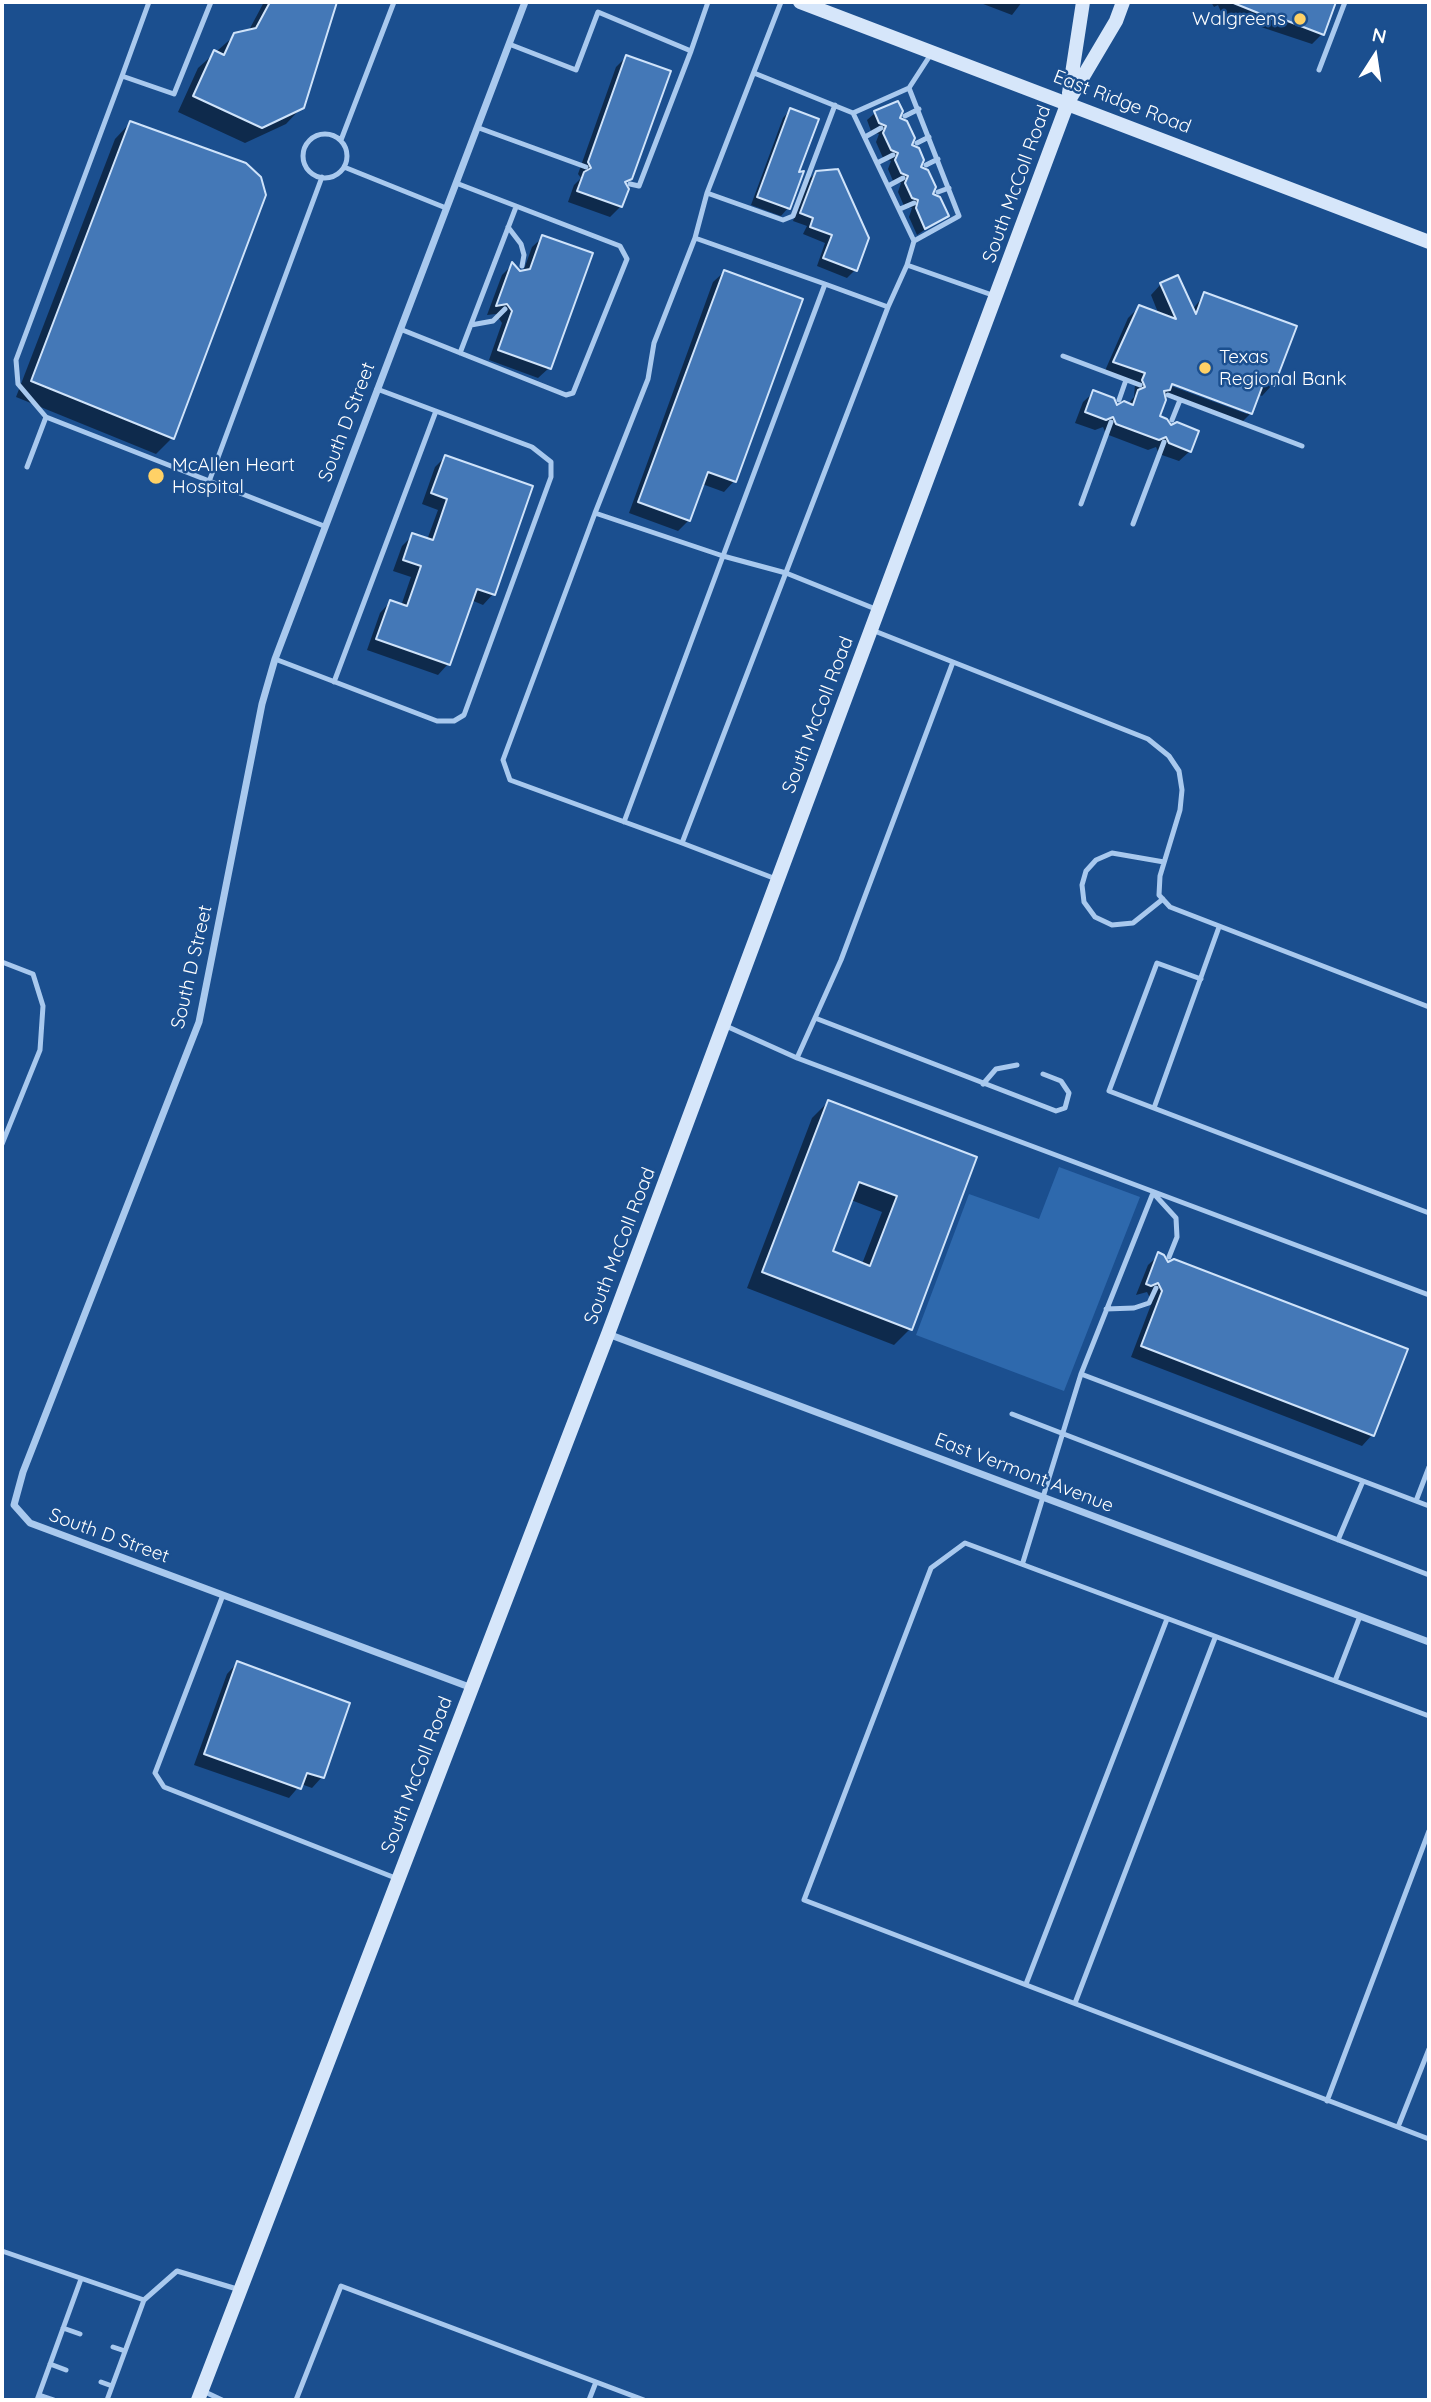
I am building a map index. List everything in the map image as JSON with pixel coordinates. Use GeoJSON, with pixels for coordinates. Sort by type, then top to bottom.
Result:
{"type":"FeatureCollection","features":[{"type":"Feature","properties":{"kind":"street","name":"South D Street"},"geometry":{"type":"LineString","coordinates":[[472,1688],[30,1523],[14,1505],[23,1472],[199,1022],[262,704],[275,659],[525,2]]}},
{"type":"Feature","properties":{"kind":"street","name":"East Ridge Road"},"geometry":{"type":"LineString","coordinates":[[800,2],[1068,102],[1429,242]]}},
{"type":"Feature","properties":{"kind":"street","name":"South McColl Road"},"geometry":{"type":"LineString","coordinates":[[1068,102],[1083,2]]}},
{"type":"Feature","properties":{"kind":"street","name":"South McColl Road"},"geometry":{"type":"LineString","coordinates":[[200,2395],[608,1334],[1068,102],[1116,21],[1123,2]]}},
{"type":"Feature","properties":{"kind":"street","name":"East Vermont Avenue"},"geometry":{"type":"LineString","coordinates":[[608,1334],[1429,1643]]}},
{"type":"Feature","properties":{"kind":"lane"},"geometry":{"type":"LineString","coordinates":[[149,2],[16,360],[18,384],[46,417],[210,479],[324,526]]}},
{"type":"Feature","properties":{"kind":"lane"},"geometry":{"type":"LineString","coordinates":[[122,75],[174,94],[211,2]]}},
{"type":"Feature","properties":{"kind":"lane"},"geometry":{"type":"LineString","coordinates":[[341,140],[322,134],[305,145],[305,165],[322,177],[335,176],[344,167],[347,153],[341,140],[394,2]]}},
{"type":"Feature","properties":{"kind":"lane"},"geometry":{"type":"LineString","coordinates":[[631,184],[639,186],[708,2]]}},
{"type":"Feature","properties":{"kind":"lane"},"geometry":{"type":"LineString","coordinates":[[777,879],[510,779],[503,760],[648,379],[654,343],[695,238],[707,193],[782,2]]}},
{"type":"Feature","properties":{"kind":"lane"},"geometry":{"type":"LineString","coordinates":[[1319,70],[1345,2]]}},
{"type":"Feature","properties":{"kind":"lane"},"geometry":{"type":"LineString","coordinates":[[509,44],[576,70],[598,12],[691,51]]}},
{"type":"Feature","properties":{"kind":"lane"},"geometry":{"type":"LineString","coordinates":[[853,113],[909,88],[933,51]]}},
{"type":"Feature","properties":{"kind":"lane"},"geometry":{"type":"LineString","coordinates":[[682,843],[914,241],[853,113],[754,73]]}},
{"type":"Feature","properties":{"kind":"lane"},"geometry":{"type":"LineString","coordinates":[[909,88],[960,216],[914,241]]}},
{"type":"Feature","properties":{"kind":"lane"},"geometry":{"type":"LineString","coordinates":[[707,193],[783,220],[793,216],[835,106]]}},
{"type":"Feature","properties":{"kind":"lane"},"geometry":{"type":"LineString","coordinates":[[905,116],[919,109]]}},
{"type":"Feature","properties":{"kind":"lane"},"geometry":{"type":"LineString","coordinates":[[479,128],[586,167]]}},
{"type":"Feature","properties":{"kind":"lane"},"geometry":{"type":"LineString","coordinates":[[865,137],[881,128]]}},
{"type":"Feature","properties":{"kind":"lane"},"geometry":{"type":"LineString","coordinates":[[917,143],[929,137]]}},
{"type":"Feature","properties":{"kind":"lane"},"geometry":{"type":"LineString","coordinates":[[877,163],[893,155]]}},
{"type":"Feature","properties":{"kind":"lane"},"geometry":{"type":"LineString","coordinates":[[926,165],[938,159]]}},
{"type":"Feature","properties":{"kind":"lane"},"geometry":{"type":"LineString","coordinates":[[344,167],[446,208]]}},
{"type":"Feature","properties":{"kind":"lane"},"geometry":{"type":"LineString","coordinates":[[210,479],[322,177]]}},
{"type":"Feature","properties":{"kind":"lane"},"geometry":{"type":"LineString","coordinates":[[888,186],[903,178]]}},
{"type":"Feature","properties":{"kind":"lane"},"geometry":{"type":"LineString","coordinates":[[400,329],[566,394],[573,393],[627,259],[620,246],[456,183]]}},
{"type":"Feature","properties":{"kind":"lane"},"geometry":{"type":"LineString","coordinates":[[938,192],[949,188]]}},
{"type":"Feature","properties":{"kind":"lane"},"geometry":{"type":"LineString","coordinates":[[900,209],[914,203]]}},
{"type":"Feature","properties":{"kind":"lane"},"geometry":{"type":"LineString","coordinates":[[460,353],[516,206]]}},
{"type":"Feature","properties":{"kind":"lane"},"geometry":{"type":"LineString","coordinates":[[508,227],[521,244],[524,255],[522,266]]}},
{"type":"Feature","properties":{"kind":"lane"},"geometry":{"type":"LineString","coordinates":[[695,238],[888,307]]}},
{"type":"Feature","properties":{"kind":"lane"},"geometry":{"type":"LineString","coordinates":[[907,265],[996,296]]}},
{"type":"Feature","properties":{"kind":"lane"},"geometry":{"type":"LineString","coordinates":[[624,822],[825,284]]}},
{"type":"Feature","properties":{"kind":"lane"},"geometry":{"type":"LineString","coordinates":[[471,325],[494,321],[505,309]]}},
{"type":"Feature","properties":{"kind":"lane"},"geometry":{"type":"LineString","coordinates":[[1063,355],[1140,385]]}},
{"type":"Feature","properties":{"kind":"lane"},"geometry":{"type":"LineString","coordinates":[[1119,400],[1126,380]]}},
{"type":"Feature","properties":{"kind":"lane"},"geometry":{"type":"LineString","coordinates":[[275,659],[438,721],[454,721],[464,715],[551,477],[551,462],[532,447],[377,389]]}},
{"type":"Feature","properties":{"kind":"lane"},"geometry":{"type":"LineString","coordinates":[[1168,395],[1302,446]]}},
{"type":"Feature","properties":{"kind":"lane"},"geometry":{"type":"LineString","coordinates":[[1172,421],[1180,400]]}},
{"type":"Feature","properties":{"kind":"lane"},"geometry":{"type":"LineString","coordinates":[[334,682],[436,411]]}},
{"type":"Feature","properties":{"kind":"lane"},"geometry":{"type":"LineString","coordinates":[[27,467],[46,417]]}},
{"type":"Feature","properties":{"kind":"lane"},"geometry":{"type":"LineString","coordinates":[[1081,504],[1111,422]]}},
{"type":"Feature","properties":{"kind":"lane"},"geometry":{"type":"LineString","coordinates":[[1133,524],[1164,442]]}},
{"type":"Feature","properties":{"kind":"lane"},"geometry":{"type":"LineString","coordinates":[[595,513],[723,556],[786,573],[878,610]]}},
{"type":"Feature","properties":{"kind":"lane"},"geometry":{"type":"LineString","coordinates":[[871,630],[1148,739],[1169,756],[1179,771],[1182,790],[1180,810],[1160,876],[1159,895],[1170,907],[1429,1007]]}},
{"type":"Feature","properties":{"kind":"lane"},"geometry":{"type":"LineString","coordinates":[[797,1058],[841,961],[953,662]]}},
{"type":"Feature","properties":{"kind":"lane"},"geometry":{"type":"LineString","coordinates":[[1163,899],[1133,923],[1112,925],[1095,917],[1084,902],[1082,885],[1086,871],[1096,860],[1112,853],[1164,862]]}},
{"type":"Feature","properties":{"kind":"lane"},"geometry":{"type":"LineString","coordinates":[[1154,1108],[1219,927]]}},
{"type":"Feature","properties":{"kind":"lane"},"geometry":{"type":"LineString","coordinates":[[2,962],[33,974],[43,1006],[40,1050],[2,1144]]}},
{"type":"Feature","properties":{"kind":"lane"},"geometry":{"type":"LineString","coordinates":[[1201,979],[1157,963],[1109,1091],[1429,1213]]}},
{"type":"Feature","properties":{"kind":"lane"},"geometry":{"type":"LineString","coordinates":[[815,1018],[1056,1111],[1065,1108],[1069,1093],[1061,1081],[1043,1074]]}},
{"type":"Feature","properties":{"kind":"lane"},"geometry":{"type":"LineString","coordinates":[[723,1025],[797,1058],[1429,1295]]}},
{"type":"Feature","properties":{"kind":"lane"},"geometry":{"type":"LineString","coordinates":[[983,1084],[996,1069],[1017,1065]]}},
{"type":"Feature","properties":{"kind":"lane"},"geometry":{"type":"LineString","coordinates":[[1153,1193],[1176,1218],[1177,1237],[1169,1256]]}},
{"type":"Feature","properties":{"kind":"lane"},"geometry":{"type":"LineString","coordinates":[[1023,1562],[1036,1529],[1061,1435],[1081,1374],[1153,1193]]}},
{"type":"Feature","properties":{"kind":"lane"},"geometry":{"type":"LineString","coordinates":[[1106,1309],[1135,1308],[1149,1303],[1156,1289]]}},
{"type":"Feature","properties":{"kind":"lane"},"geometry":{"type":"LineString","coordinates":[[1081,1374],[1429,1506]]}},
{"type":"Feature","properties":{"kind":"lane"},"geometry":{"type":"LineString","coordinates":[[1012,1414],[1429,1575]]}},
{"type":"Feature","properties":{"kind":"lane"},"geometry":{"type":"LineString","coordinates":[[1416,1501],[1429,1467]]}},
{"type":"Feature","properties":{"kind":"lane"},"geometry":{"type":"LineString","coordinates":[[1338,1540],[1363,1480]]}},
{"type":"Feature","properties":{"kind":"lane"},"geometry":{"type":"LineString","coordinates":[[1429,1717],[1215,1638],[1023,1562],[965,1543],[931,1567],[804,1900],[1429,2139]]}},
{"type":"Feature","properties":{"kind":"lane"},"geometry":{"type":"LineString","coordinates":[[223,1595],[155,1773],[159,1780],[164,1787],[398,1879]]}},
{"type":"Feature","properties":{"kind":"lane"},"geometry":{"type":"LineString","coordinates":[[1335,1681],[1360,1616]]}},
{"type":"Feature","properties":{"kind":"lane"},"geometry":{"type":"LineString","coordinates":[[1026,1984],[1167,1619]]}},
{"type":"Feature","properties":{"kind":"lane"},"geometry":{"type":"LineString","coordinates":[[1074,2003],[1215,1638]]}},
{"type":"Feature","properties":{"kind":"lane"},"geometry":{"type":"LineString","coordinates":[[1327,2101],[1429,1831]]}},
{"type":"Feature","properties":{"kind":"lane"},"geometry":{"type":"LineString","coordinates":[[1398,2127],[1429,2049]]}},
{"type":"Feature","properties":{"kind":"lane"},"geometry":{"type":"LineString","coordinates":[[2,2251],[144,2300]]}},
{"type":"Feature","properties":{"kind":"lane"},"geometry":{"type":"LineString","coordinates":[[107,2400],[144,2300],[177,2271],[240,2290]]}},
{"type":"Feature","properties":{"kind":"lane"},"geometry":{"type":"LineString","coordinates":[[54,2400],[38,2398],[81,2279]]}},
{"type":"Feature","properties":{"kind":"lane"},"geometry":{"type":"LineString","coordinates":[[296,2400],[341,2286],[644,2400]]}},
{"type":"Feature","properties":{"kind":"lane"},"geometry":{"type":"LineString","coordinates":[[63,2328],[80,2334]]}},
{"type":"Feature","properties":{"kind":"lane"},"geometry":{"type":"LineString","coordinates":[[113,2347],[125,2351]]}},
{"type":"Feature","properties":{"kind":"lane"},"geometry":{"type":"LineString","coordinates":[[50,2364],[66,2370]]}},
{"type":"Feature","properties":{"kind":"lane"},"geometry":{"type":"LineString","coordinates":[[101,2382],[112,2386]]}},
{"type":"Feature","properties":{"kind":"lane"},"geometry":{"type":"LineString","coordinates":[[589,2400],[596,2382]]}},
{"type":"Feature","properties":{"kind":"lane"},"geometry":{"type":"LineString","coordinates":[[200,2395],[222,2400]]}},
{"type":"Feature","properties":{"kind":"shaded area"},"geometry":{"type":"Polygon","coordinates":[[[1059,1167],[1140,1197],[1064,1391],[916,1335],[969,1194],[1039,1219],[1059,1167]]]}},
{"type":"Feature","properties":{"kind":"building"},"geometry":{"type":"Polygon","coordinates":[[[270,2],[337,2],[304,108],[262,128],[193,96],[214,50],[224,55],[234,33],[256,28],[270,2]]]}},
{"type":"Feature","properties":{"kind":"building","name":"Walgreens"},"geometry":{"type":"Polygon","coordinates":[[[1231,2],[1336,2],[1324,35],[1285,20],[1283,23],[1231,2]]]}},
{"type":"Feature","properties":{"kind":"building"},"geometry":{"type":"Polygon","coordinates":[[[626,55],[671,71],[632,179],[625,182],[629,189],[622,207],[577,191],[584,172],[591,168],[588,162],[626,55]]]}},
{"type":"Feature","properties":{"kind":"building"},"geometry":{"type":"Polygon","coordinates":[[[898,101],[903,111],[900,118],[907,121],[915,138],[912,145],[919,148],[924,160],[921,167],[928,170],[936,187],[933,194],[940,197],[949,216],[925,229],[916,208],[918,200],[912,198],[905,183],[908,176],[901,173],[895,160],[898,153],[891,150],[883,133],[886,126],[879,123],[874,111],[898,101]]]}},
{"type":"Feature","properties":{"kind":"building"},"geometry":{"type":"Polygon","coordinates":[[[790,108],[819,119],[799,172],[804,171],[790,209],[757,197],[790,108]]]}},
{"type":"Feature","properties":{"kind":"building"},"geometry":{"type":"Polygon","coordinates":[[[130,121],[246,163],[261,177],[266,195],[174,439],[31,381],[130,121]]]}},
{"type":"Feature","properties":{"kind":"building"},"geometry":{"type":"Polygon","coordinates":[[[838,169],[869,238],[857,271],[823,258],[832,235],[810,227],[813,218],[800,213],[816,171],[838,169]]]}},
{"type":"Feature","properties":{"kind":"building"},"geometry":{"type":"Polygon","coordinates":[[[542,235],[593,253],[551,369],[498,350],[512,311],[507,304],[496,306],[512,262],[520,271],[530,269],[542,235]]]}},
{"type":"Feature","properties":{"kind":"building"},"geometry":{"type":"Polygon","coordinates":[[[724,270],[803,299],[736,482],[708,472],[690,521],[638,502],[724,270]]]}},
{"type":"Feature","properties":{"kind":"building","name":"Texas Regional Bank"},"geometry":{"type":"Polygon","coordinates":[[[1178,275],[1196,314],[1204,292],[1297,326],[1274,386],[1264,382],[1252,414],[1172,384],[1170,390],[1164,391],[1166,400],[1160,416],[1167,419],[1171,425],[1177,422],[1199,431],[1191,452],[1169,443],[1166,437],[1159,440],[1116,424],[1113,417],[1106,420],[1085,412],[1093,390],[1114,398],[1117,405],[1124,401],[1133,405],[1138,390],[1145,387],[1142,380],[1145,373],[1113,362],[1139,305],[1176,319],[1160,283],[1178,275]]]}},
{"type":"Feature","properties":{"kind":"building"},"geometry":{"type":"Polygon","coordinates":[[[445,455],[533,486],[495,595],[477,589],[450,665],[376,639],[390,600],[407,606],[421,566],[403,560],[412,533],[433,540],[447,499],[431,493],[445,455]]]}},
{"type":"Feature","properties":{"kind":"building"},"geometry":{"type":"Polygon","coordinates":[[[828,1100],[977,1157],[912,1330],[762,1272],[828,1100]],[[859,1182],[833,1251],[870,1266],[897,1196],[859,1182]]]}},
{"type":"Feature","properties":{"kind":"building"},"geometry":{"type":"Polygon","coordinates":[[[1158,1252],[1164,1255],[1168,1262],[1174,1259],[1408,1349],[1374,1436],[1141,1346],[1162,1291],[1158,1283],[1151,1286],[1146,1284],[1158,1252]]]}},
{"type":"Feature","properties":{"kind":"building"},"geometry":{"type":"Polygon","coordinates":[[[237,1661],[350,1703],[324,1778],[307,1773],[301,1789],[204,1754],[237,1661]]]}},
{"type":"Feature","properties":{"kind":"place","name":"Walgreens"},"geometry":{"type":"Point","coordinates":[1300,19]}},
{"type":"Feature","properties":{"kind":"place","name":"Texas Regional Bank"},"geometry":{"type":"Point","coordinates":[1205,368]}},
{"type":"Feature","properties":{"kind":"place","name":"McAllen Heart Hospital"},"geometry":{"type":"Point","coordinates":[156,476]}}]}
